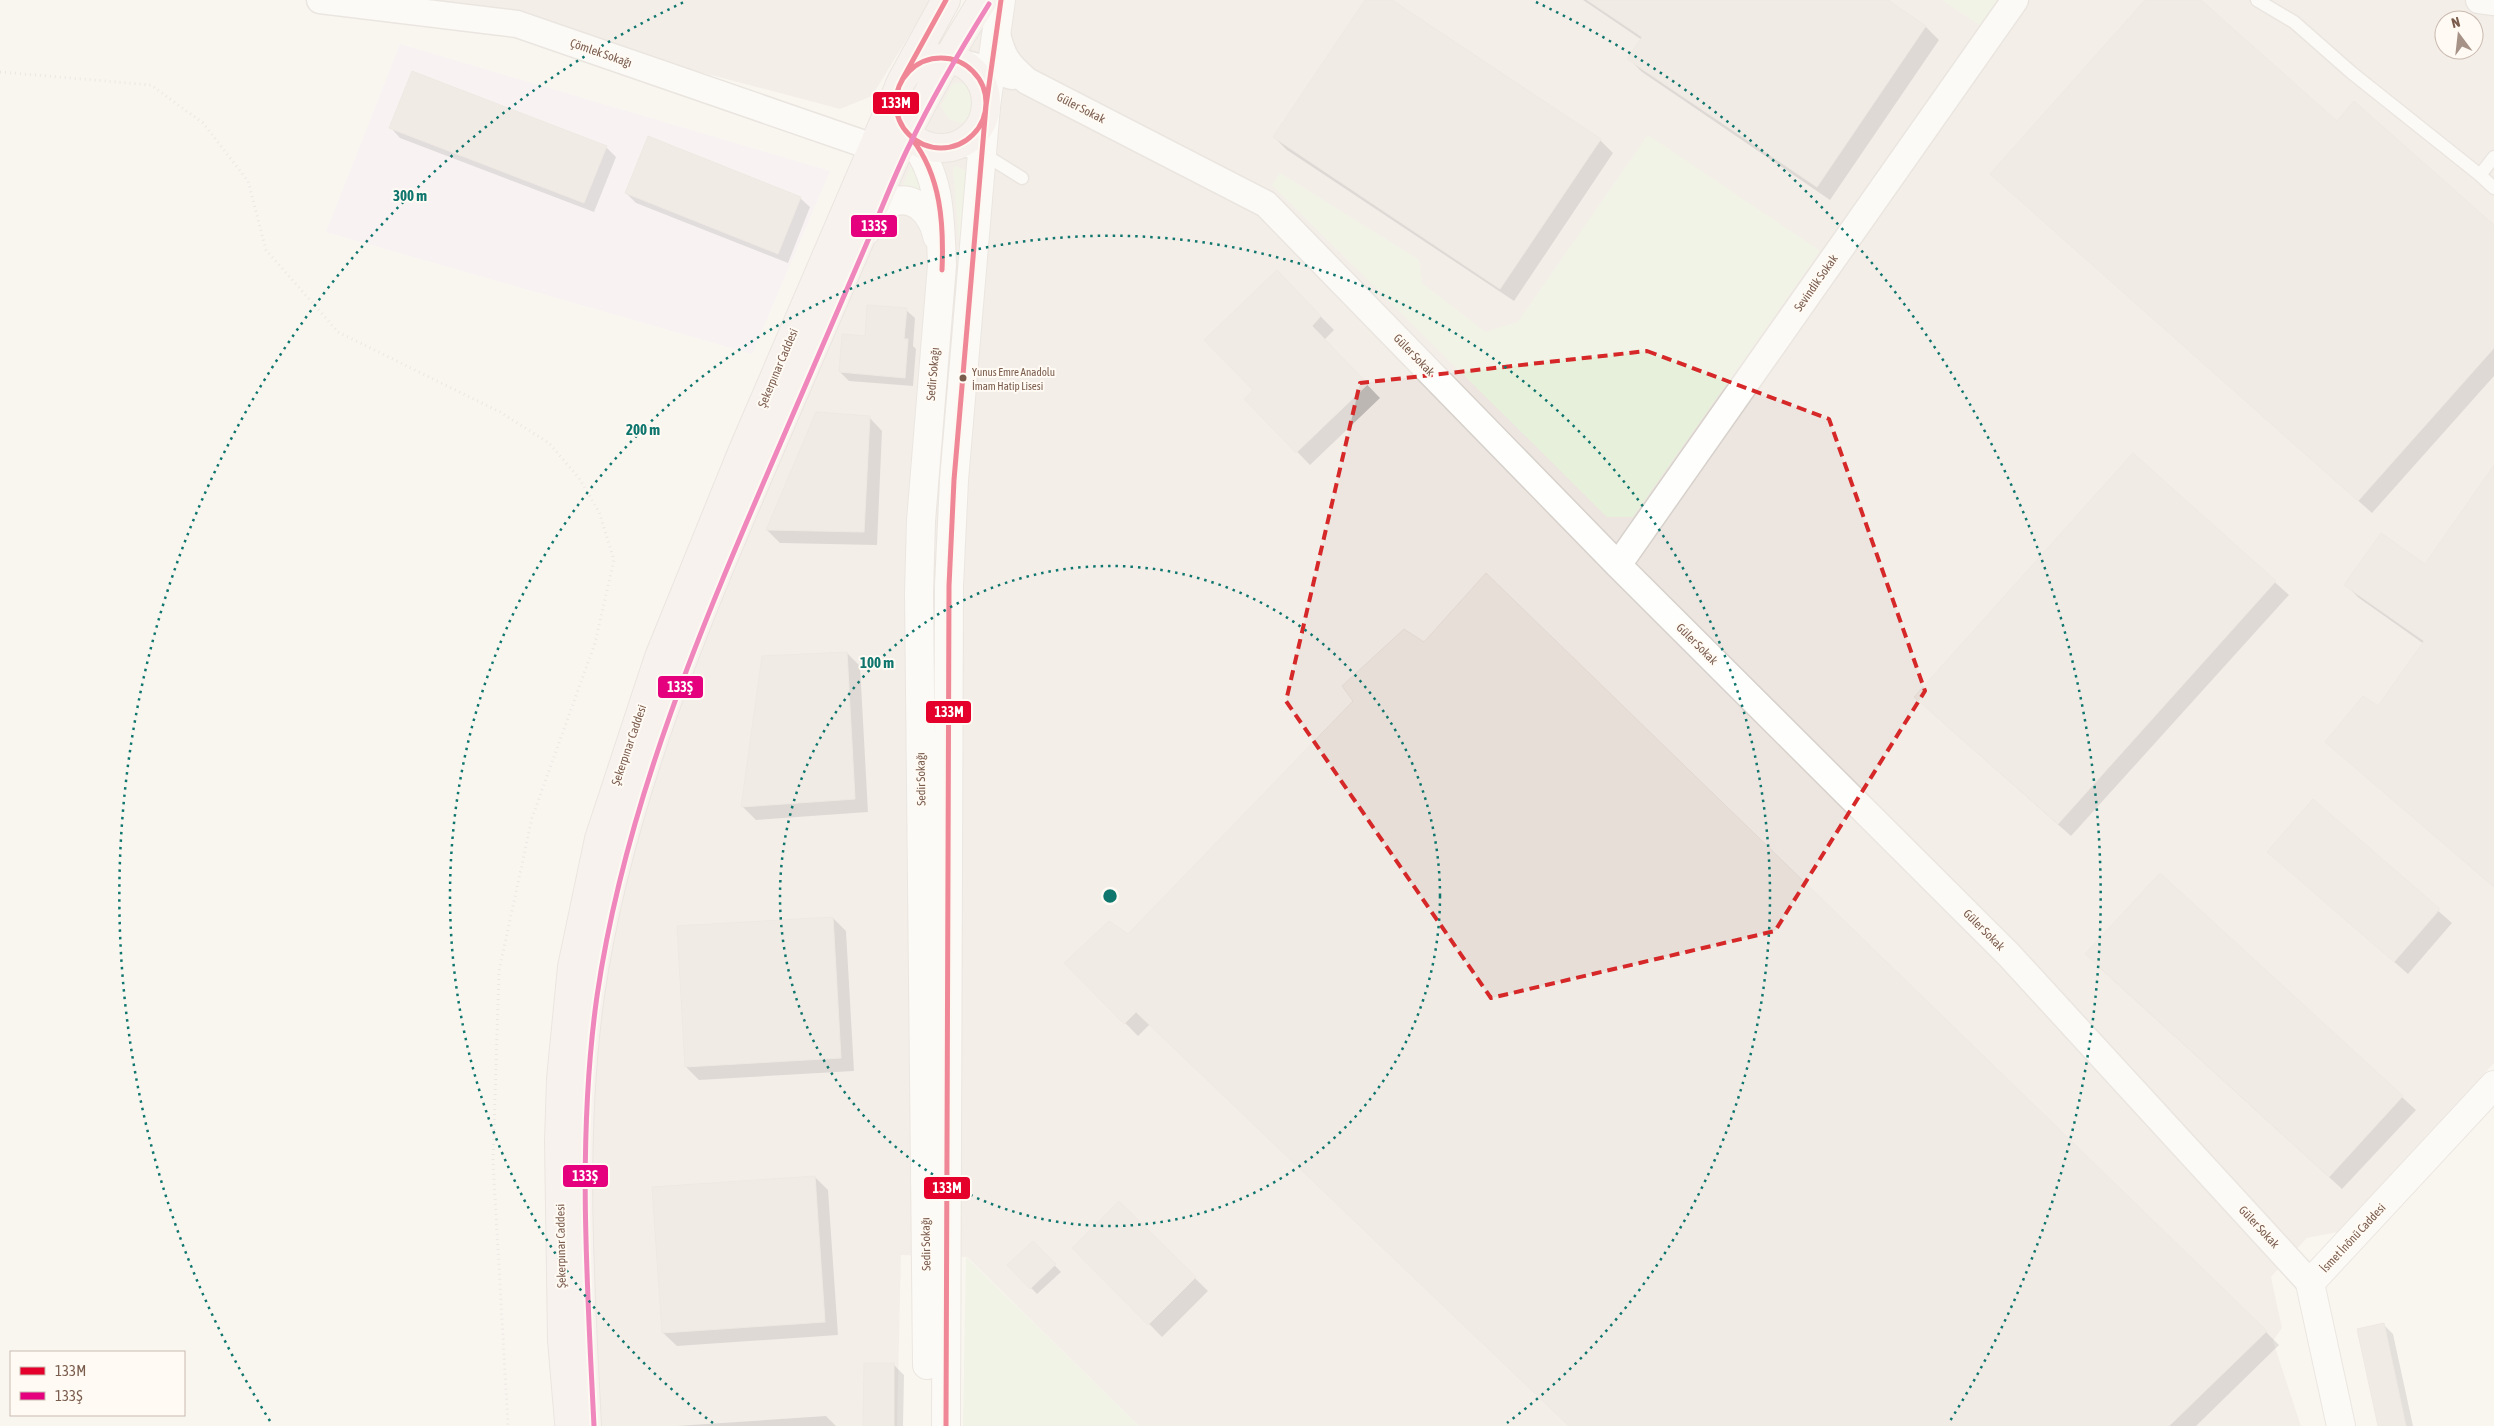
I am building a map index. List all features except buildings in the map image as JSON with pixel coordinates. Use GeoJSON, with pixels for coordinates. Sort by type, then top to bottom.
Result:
{"type":"FeatureCollection","features":[{"type":"Feature","properties":{"kind":"main road","name":"Şekerpınar Caddesi"},"geometry":{"type":"LineString","coordinates":[[569,1426],[562,1340],[559,1141],[561,1079],[572,967],[599,839],[630,739],[674,618],[872,147],[902,80],[946,0]]}},
{"type":"Feature","properties":{"kind":"main road"},"geometry":{"type":"LineString","coordinates":[[587,1426],[581,1275],[580,1098],[591,992],[618,859],[661,719],[688,643],[857,245],[892,167],[923,144],[951,60],[983,0]]}},
{"type":"Feature","properties":{"kind":"main road"},"geometry":{"type":"LineString","coordinates":[[930,60],[951,60],[968,67],[978,78],[984,91],[986,106],[983,119],[977,130],[957,146],[923,144],[899,121],[895,108],[896,94],[902,80],[919,64],[930,60]]}},
{"type":"Feature","properties":{"kind":"street","name":"Çömlek Sokağı"},"geometry":{"type":"LineString","coordinates":[[320,0],[517,24],[872,147]]}},
{"type":"Feature","properties":{"kind":"street"},"geometry":{"type":"LineString","coordinates":[[946,1426],[949,586],[954,480],[986,106],[1001,0]]}},
{"type":"Feature","properties":{"kind":"street","name":"Sevindik Sokak"},"geometry":{"type":"LineString","coordinates":[[1618,565],[2015,0]]}},
{"type":"Feature","properties":{"kind":"street"},"geometry":{"type":"LineString","coordinates":[[2479,0],[2494,2]]}},
{"type":"Feature","properties":{"kind":"street"},"geometry":{"type":"LineString","coordinates":[[996,30],[1002,54],[1010,67],[1027,81]]}},
{"type":"Feature","properties":{"kind":"street"},"geometry":{"type":"LineString","coordinates":[[951,60],[1027,81]]}},
{"type":"Feature","properties":{"kind":"street"},"geometry":{"type":"LineString","coordinates":[[986,106],[995,91],[1007,83],[1027,81]]}},
{"type":"Feature","properties":{"kind":"street","name":"Güler Sokak"},"geometry":{"type":"LineString","coordinates":[[1027,81],[1266,204],[1618,565],[2010,955],[2310,1283]]}},
{"type":"Feature","properties":{"kind":"street","name":"Sedir Sokağı"},"geometry":{"type":"LineString","coordinates":[[923,144],[932,173],[941,230],[942,265],[921,521],[919,593],[928,1426]]}},
{"type":"Feature","properties":{"kind":"street"},"geometry":{"type":"LineString","coordinates":[[857,245],[877,214],[882,210],[901,201],[912,202],[922,207],[930,215],[935,228],[942,265]]}},
{"type":"Feature","properties":{"kind":"street","name":"İsmet İnönü Caddesi"},"geometry":{"type":"LineString","coordinates":[[2341,1426],[2310,1283],[2492,1088]]}},
{"type":"Feature","properties":{"kind":"lane"},"geometry":{"type":"LineString","coordinates":[[2257,0],[2294,22],[2352,73],[2494,188]]}},
{"type":"Feature","properties":{"kind":"lane"},"geometry":{"type":"LineString","coordinates":[[923,144],[982,153],[1022,178]]}},
{"type":"Feature","properties":{"kind":"lane"},"geometry":{"type":"LineString","coordinates":[[2480,175],[2494,157]]}},
{"type":"Feature","properties":{"kind":"path"},"geometry":{"type":"LineString","coordinates":[[0,72],[152,85],[202,123],[248,180],[266,250],[338,332],[500,412],[549,443],[579,478],[599,512],[614,560],[595,643],[532,818],[499,972],[493,1161],[508,1426]]}},
{"type":"Feature","properties":{"kind":"highlighted area"},"geometry":{"type":"Polygon","coordinates":[[[1647,351],[1829,419],[1925,691],[1775,931],[1491,998],[1286,701],[1360,383],[1647,351]]]}},
{"type":"Feature","properties":{"kind":"shaded area"},"geometry":{"type":"Polygon","coordinates":[[[428,0],[931,0],[872,96],[840,109],[428,0]]]}},
{"type":"Feature","properties":{"kind":"shaded area"},"geometry":{"type":"Polygon","coordinates":[[[968,0],[2494,0],[2494,1063],[2338,1232],[2307,1238],[2271,1277],[2282,1328],[2273,1341],[2301,1426],[1139,1426],[967,1257],[901,1255],[897,1426],[583,1426],[571,1338],[619,811],[968,0]]]}},
{"type":"Feature","properties":{"kind":"shaded area"},"geometry":{"type":"Polygon","coordinates":[[[400,44],[830,171],[752,354],[326,232],[400,44]]]}},
{"type":"Feature","properties":{"kind":"green space"},"geometry":{"type":"Polygon","coordinates":[[[1942,0],[2002,0],[1983,27],[1942,0]]]}},
{"type":"Feature","properties":{"kind":"green space"},"geometry":{"type":"Polygon","coordinates":[[[959,83],[972,86],[976,90],[973,119],[967,122],[957,122],[948,118],[941,106],[953,84],[959,83]]]}},
{"type":"Feature","properties":{"kind":"green space"},"geometry":{"type":"Polygon","coordinates":[[[1648,135],[1820,251],[1633,517],[1607,517],[1272,185],[1280,173],[1419,260],[1422,283],[1485,332],[1518,322],[1648,135]]]}},
{"type":"Feature","properties":{"kind":"green space"},"geometry":{"type":"Polygon","coordinates":[[[914,159],[924,187],[921,191],[902,188],[914,159]]]}},
{"type":"Feature","properties":{"kind":"green space"},"geometry":{"type":"Polygon","coordinates":[[[956,166],[974,175],[961,259],[953,168],[956,166]]]}},
{"type":"Feature","properties":{"kind":"green space"},"geometry":{"type":"Polygon","coordinates":[[[966,1257],[1139,1426],[963,1426],[966,1257]]]}},
{"type":"Feature","properties":{"kind":"transit line","name":"133M"},"geometry":{"type":"LineString","coordinates":[[902,80],[946,0]]}},
{"type":"Feature","properties":{"kind":"transit line","name":"133M"},"geometry":{"type":"LineString","coordinates":[[946,1426],[949,586],[954,480],[986,106],[1001,0]]}},
{"type":"Feature","properties":{"kind":"transit line","name":"133Ş"},"geometry":{"type":"LineString","coordinates":[[594,1426],[585,1211],[587,1103],[597,996],[611,920],[629,845],[651,771],[676,698],[733,554],[905,154],[938,89],[989,4]]}},
{"type":"Feature","properties":{"kind":"transit line","name":"133M"},"geometry":{"type":"LineString","coordinates":[[941,58],[958,61],[973,71],[983,86],[986,103],[983,120],[973,135],[958,145],[941,148],[924,145],[909,135],[899,120],[896,103],[899,86],[909,71],[924,61],[941,58]]}},
{"type":"Feature","properties":{"kind":"transit line","name":"133M"},"geometry":{"type":"LineString","coordinates":[[912,139],[922,153],[929,169],[939,201],[942,235],[942,270]]}},
{"type":"Feature","properties":{"kind":"place","name":"Yunus Emre Anadolu İmam Hatip Lisesi"},"geometry":{"type":"Point","coordinates":[963,378]}}]}
